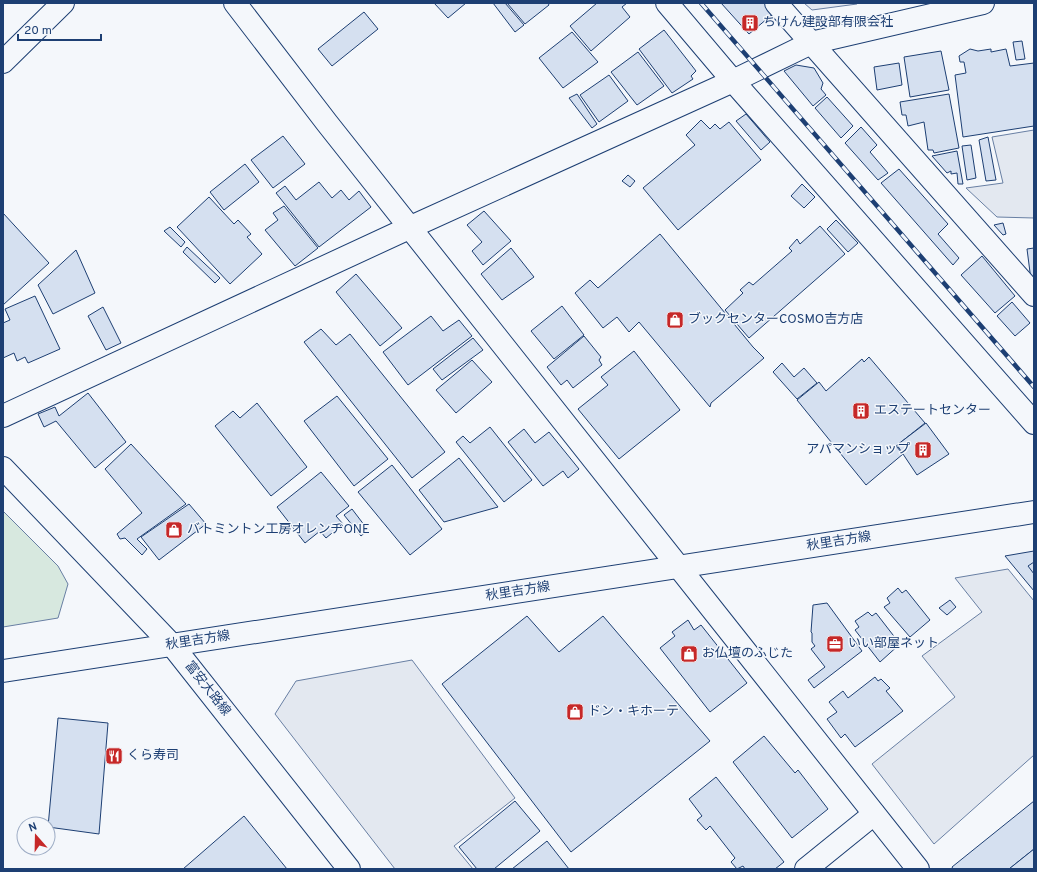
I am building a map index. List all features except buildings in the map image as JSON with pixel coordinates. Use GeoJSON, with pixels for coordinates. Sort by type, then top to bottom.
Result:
{"type":"FeatureCollection","features":[{"type":"Feature","properties":{"kind":"street"},"geometry":{"type":"LineString","coordinates":[[3,62],[63,3]]}},
{"type":"Feature","properties":{"kind":"street"},"geometry":{"type":"LineString","coordinates":[[235,3],[327,123],[411,227],[918,869]]}},
{"type":"Feature","properties":{"kind":"street"},"geometry":{"type":"LineString","coordinates":[[667,3],[733,81],[1034,423]]}},
{"type":"Feature","properties":{"kind":"street"},"geometry":{"type":"LineString","coordinates":[[776,3],[1034,295]]}},
{"type":"Feature","properties":{"kind":"street"},"geometry":{"type":"LineString","coordinates":[[3,416],[411,227],[733,81],[811,43],[983,3]]}},
{"type":"Feature","properties":{"kind":"street","name":"富安大路線"},"geometry":{"type":"LineString","coordinates":[[3,468],[172,645],[349,869]]}},
{"type":"Feature","properties":{"kind":"street","name":"秋里吉方線"},"geometry":{"type":"LineString","coordinates":[[3,671],[1034,512]]}},
{"type":"Feature","properties":{"kind":"street"},"geometry":{"type":"LineString","coordinates":[[806,869],[874,814]]}},
{"type":"Feature","properties":{"kind":"shaded area"},"geometry":{"type":"Polygon","coordinates":[[[804,3],[857,3],[857,4],[812,10],[804,3]]]}},
{"type":"Feature","properties":{"kind":"shaded area"},"geometry":{"type":"Polygon","coordinates":[[[1034,130],[1034,218],[997,217],[966,188],[1003,183],[992,137],[1034,130]]]}},
{"type":"Feature","properties":{"kind":"shaded area"},"geometry":{"type":"Polygon","coordinates":[[[3,511],[58,566],[68,584],[58,618],[3,627],[3,511]]]}},
{"type":"Feature","properties":{"kind":"shaded area"},"geometry":{"type":"Polygon","coordinates":[[[1008,569],[1034,601],[1034,755],[934,844],[872,764],[955,697],[922,656],[982,612],[955,578],[1008,569]]]}},
{"type":"Feature","properties":{"kind":"shaded area"},"geometry":{"type":"Polygon","coordinates":[[[412,660],[515,798],[454,846],[473,869],[395,869],[275,714],[296,681],[412,660]]]}},
{"type":"Feature","properties":{"kind":"railway"},"geometry":{"type":"LineString","coordinates":[[701,3],[1034,387]]}},
{"type":"Feature","properties":{"kind":"place","name":"ちけん建設部有限会社"},"geometry":{"type":"Point","coordinates":[750,23]}},
{"type":"Feature","properties":{"kind":"place","name":"ブックセンターCOSMO吉方店"},"geometry":{"type":"Point","coordinates":[675,320]}},
{"type":"Feature","properties":{"kind":"place","name":"エステートセンター"},"geometry":{"type":"Point","coordinates":[861,411]}},
{"type":"Feature","properties":{"kind":"place","name":"アパマンショップ"},"geometry":{"type":"Point","coordinates":[923,450]}},
{"type":"Feature","properties":{"kind":"place","name":"バトミントン工房オレンヂONE"},"geometry":{"type":"Point","coordinates":[174,530]}},
{"type":"Feature","properties":{"kind":"place","name":"いい部屋ネット"},"geometry":{"type":"Point","coordinates":[835,644]}},
{"type":"Feature","properties":{"kind":"place","name":"お仏壇のふじた"},"geometry":{"type":"Point","coordinates":[689,654]}},
{"type":"Feature","properties":{"kind":"place","name":"ドン・キホーテ"},"geometry":{"type":"Point","coordinates":[575,712]}},
{"type":"Feature","properties":{"kind":"place","name":"くら寿司"},"geometry":{"type":"Point","coordinates":[114,756]}}]}
